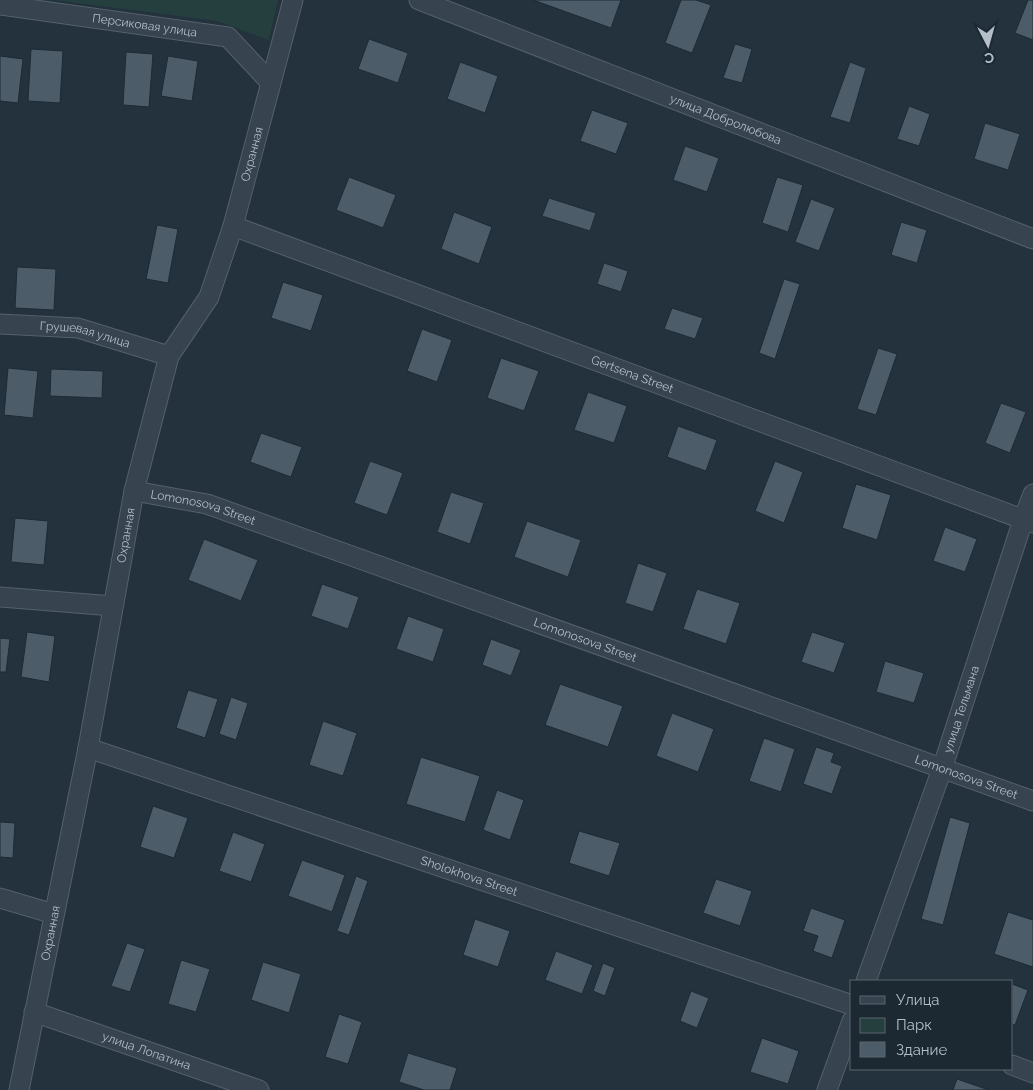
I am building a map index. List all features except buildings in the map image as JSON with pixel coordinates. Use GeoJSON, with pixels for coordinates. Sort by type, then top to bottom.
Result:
{"type":"FeatureCollection","features":[{"type":"Feature","properties":{"kind":"street","name":"Охранная"},"geometry":{"type":"LineString","coordinates":[[19,1090],[88,748],[134,491],[169,356],[209,297],[233,226],[293,0]]}},
{"type":"Feature","properties":{"kind":"street","name":"улица Добролюбова"},"geometry":{"type":"LineString","coordinates":[[419,0],[1033,239]]}},
{"type":"Feature","properties":{"kind":"street","name":"Персиковая улица"},"geometry":{"type":"LineString","coordinates":[[0,6],[228,37],[271,83]]}},
{"type":"Feature","properties":{"kind":"street","name":"Gertsena Street"},"geometry":{"type":"LineString","coordinates":[[233,226],[1028,522]]}},
{"type":"Feature","properties":{"kind":"street","name":"Грушевая улица"},"geometry":{"type":"LineString","coordinates":[[0,324],[78,328],[169,356]]}},
{"type":"Feature","properties":{"kind":"street","name":"Lomonosova Street"},"geometry":{"type":"LineString","coordinates":[[134,491],[207,504],[1033,801]]}},
{"type":"Feature","properties":{"kind":"street","name":"улица Тельмана"},"geometry":{"type":"LineString","coordinates":[[866,980],[1028,522],[1033,494]]}},
{"type":"Feature","properties":{"kind":"street"},"geometry":{"type":"LineString","coordinates":[[0,597],[113,606]]}},
{"type":"Feature","properties":{"kind":"street","name":"Sholokhova Street"},"geometry":{"type":"LineString","coordinates":[[88,748],[850,1005]]}},
{"type":"Feature","properties":{"kind":"street"},"geometry":{"type":"LineString","coordinates":[[0,898],[54,914]]}},
{"type":"Feature","properties":{"kind":"street","name":"улица Лопатина"},"geometry":{"type":"LineString","coordinates":[[34,1012],[259,1090]]}},
{"type":"Feature","properties":{"kind":"street"},"geometry":{"type":"LineString","coordinates":[[827,1090],[850,1027]]}},
{"type":"Feature","properties":{"kind":"street"},"geometry":{"type":"LineString","coordinates":[[1013,1065],[1033,1073]]}},
{"type":"Feature","properties":{"kind":"green space"},"geometry":{"type":"Polygon","coordinates":[[[54,0],[278,0],[269,40],[217,21],[54,0]]]}}]}
